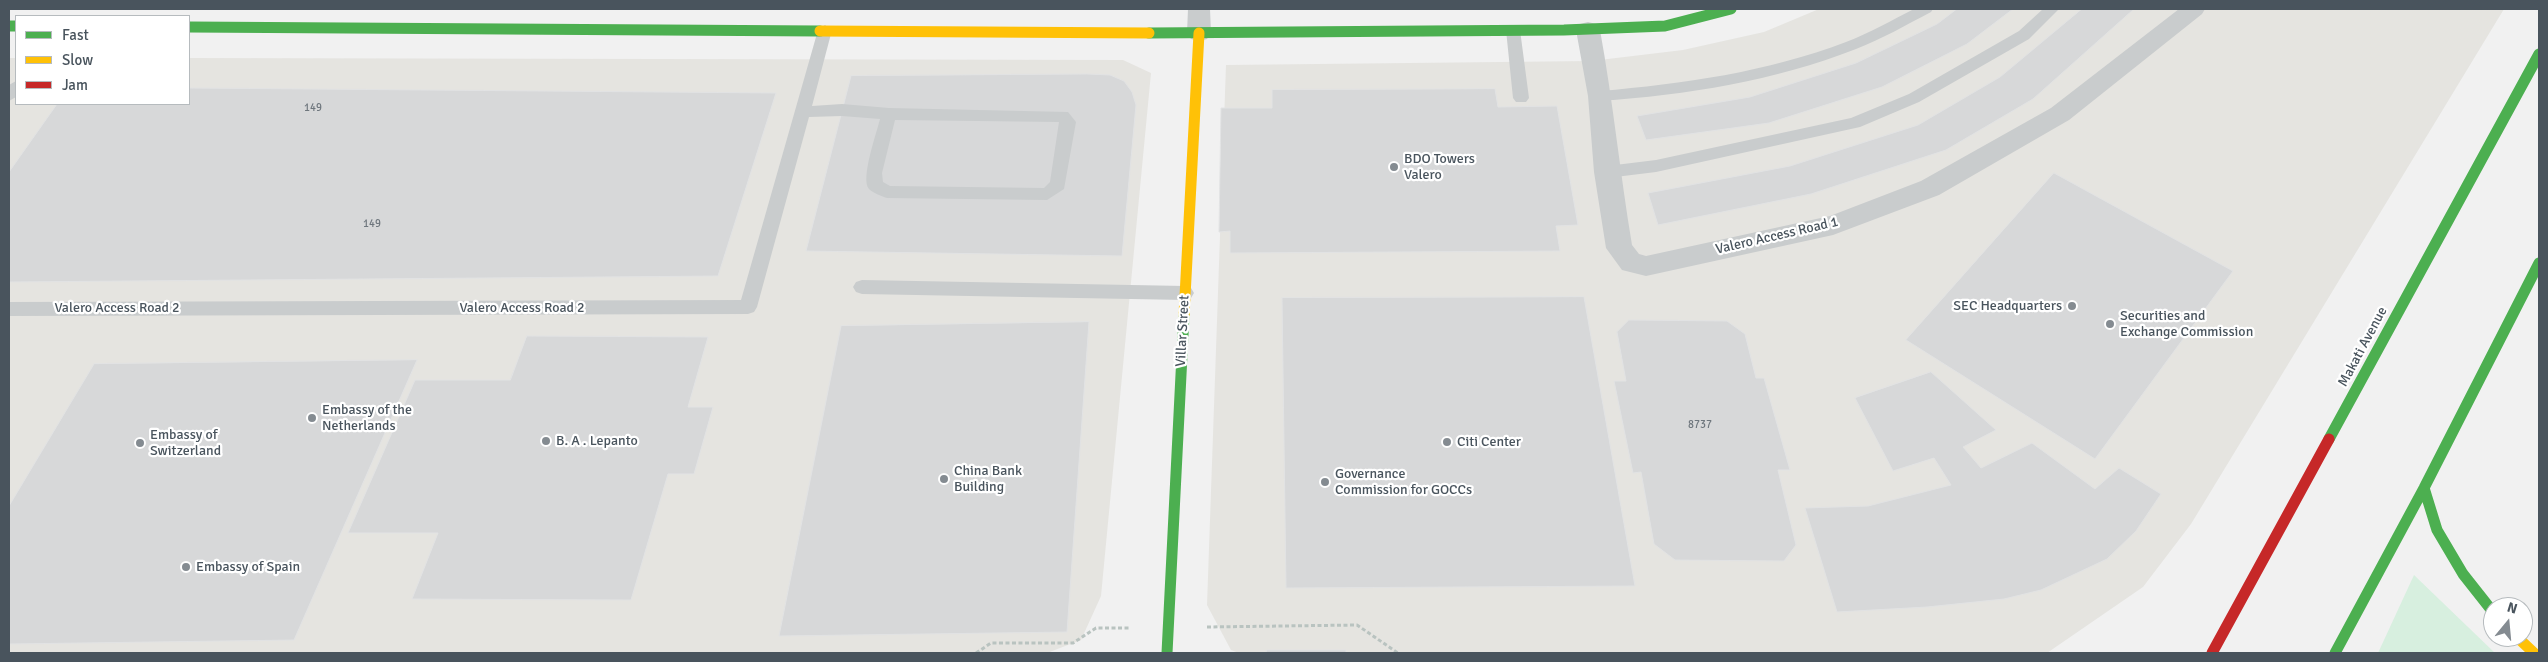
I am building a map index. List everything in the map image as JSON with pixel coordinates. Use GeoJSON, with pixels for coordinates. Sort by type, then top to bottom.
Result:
{"type":"FeatureCollection","features":[{"type":"Feature","properties":{"kind":"street","name":"Villar Street"},"geometry":{"type":"LineString","coordinates":[[1167,653],[1199,9]]}},
{"type":"Feature","properties":{"kind":"street"},"geometry":{"type":"LineString","coordinates":[[190,27],[1199,33],[1588,30],[1665,26],[1731,9]]}},
{"type":"Feature","properties":{"kind":"street","name":"Valero Access Road 1"},"geometry":{"type":"LineString","coordinates":[[1588,30],[1600,96],[1607,172],[1619,248],[1631,263],[1646,266],[1833,225],[1930,188],[2060,114],[2194,9]]}},
{"type":"Feature","properties":{"kind":"street","name":"Makati Avenue"},"geometry":{"type":"LineString","coordinates":[[2212,653],[2539,54]]}},
{"type":"Feature","properties":{"kind":"street"},"geometry":{"type":"LineString","coordinates":[[2335,653],[2424,488],[2539,263]]}},
{"type":"Feature","properties":{"kind":"street"},"geometry":{"type":"LineString","coordinates":[[2424,488],[2437,530],[2463,574],[2483,599]]}},
{"type":"Feature","properties":{"kind":"lane"},"geometry":{"type":"LineString","coordinates":[[1600,96],[1645,94],[1764,72],[1851,45],[1926,9]]}},
{"type":"Feature","properties":{"kind":"lane"},"geometry":{"type":"LineString","coordinates":[[1607,172],[1656,166],[1854,123],[1914,98],[2024,35],[2052,9]]}},
{"type":"Feature","properties":{"kind":"lane","name":"Valero Access Road 2"},"geometry":{"type":"LineString","coordinates":[[9,309],[748,307],[825,30]]}},
{"type":"Feature","properties":{"kind":"lane"},"geometry":{"type":"LineString","coordinates":[[1513,30],[1521,98]]}},
{"type":"Feature","properties":{"kind":"lane"},"geometry":{"type":"LineString","coordinates":[[802,112],[842,110],[889,114],[1063,116],[1068,122],[1058,185],[1047,194],[887,192],[875,185],[874,173],[889,114]]}},
{"type":"Feature","properties":{"kind":"lane"},"geometry":{"type":"LineString","coordinates":[[862,287],[1185,293]]}},
{"type":"Feature","properties":{"kind":"shaded area"},"geometry":{"type":"Polygon","coordinates":[[[1819,9],[2504,9],[2191,524],[2143,587],[2047,653],[1239,653],[1231,650],[1207,605],[1226,65],[1591,61],[1683,50],[1764,32],[1819,9]]]}},
{"type":"Feature","properties":{"kind":"shaded area"},"geometry":{"type":"Polygon","coordinates":[[[9,58],[15,58],[15,105],[190,105],[190,58],[1123,60],[1151,73],[1101,596],[1081,640],[1047,653],[9,653],[9,58]]]}},
{"type":"Feature","properties":{"kind":"green space"},"geometry":{"type":"Polygon","coordinates":[[[2414,575],[2483,641],[2483,647],[2489,647],[2495,653],[2378,653],[2414,575]]]}},
{"type":"Feature","properties":{"kind":"building"},"geometry":{"type":"Polygon","coordinates":[[[1957,9],[2013,9],[1967,44],[1882,87],[1769,123],[1646,140],[1637,116],[1750,97],[1856,63],[1937,24],[1957,9]]]}},
{"type":"Feature","properties":{"kind":"building"},"geometry":{"type":"Polygon","coordinates":[[[2082,9],[2134,9],[2033,99],[1946,150],[1811,194],[1658,225],[1648,193],[1790,166],[1918,125],[2000,77],[2082,9]]]}},
{"type":"Feature","properties":{"kind":"building"},"geometry":{"type":"Polygon","coordinates":[[[1110,75],[1124,81],[1132,92],[1136,105],[1122,256],[806,251],[851,76],[1110,75]]]}},
{"type":"Feature","properties":{"kind":"building"},"geometry":{"type":"Polygon","coordinates":[[[190,88],[776,93],[718,276],[9,282],[9,172],[56,105],[190,105],[190,88]]]}},
{"type":"Feature","properties":{"kind":"building","name":"BDO Towers Valero"},"geometry":{"type":"Polygon","coordinates":[[[1495,89],[1498,107],[1557,106],[1578,225],[1556,226],[1560,251],[1230,253],[1230,231],[1219,232],[1221,108],[1272,108],[1272,90],[1495,89]]]}},
{"type":"Feature","properties":{"kind":"building","name":"SEC Headquarters"},"geometry":{"type":"Polygon","coordinates":[[[2054,173],[2233,271],[2095,459],[1906,340],[2054,173]]]}},
{"type":"Feature","properties":{"kind":"building","name":"Citi Center"},"geometry":{"type":"Polygon","coordinates":[[[1584,297],[1635,586],[1286,588],[1282,298],[1584,297]]]}},
{"type":"Feature","properties":{"kind":"building"},"geometry":{"type":"Polygon","coordinates":[[[1629,320],[1727,321],[1745,334],[1756,378],[1764,378],[1790,470],[1778,470],[1796,545],[1784,561],[1675,560],[1654,544],[1641,472],[1633,473],[1614,381],[1626,381],[1617,332],[1629,320]]]}},
{"type":"Feature","properties":{"kind":"building","name":"China Bank Building"},"geometry":{"type":"Polygon","coordinates":[[[1089,322],[1067,632],[779,636],[841,326],[1089,322]]]}},
{"type":"Feature","properties":{"kind":"building","name":"B. A . Lepanto"},"geometry":{"type":"Polygon","coordinates":[[[527,336],[708,337],[688,407],[713,407],[694,474],[668,474],[631,600],[412,599],[438,533],[348,533],[415,380],[510,380],[527,336]]]}},
{"type":"Feature","properties":{"kind":"building"},"geometry":{"type":"Polygon","coordinates":[[[417,360],[294,640],[9,644],[9,506],[94,364],[417,360]]]}},
{"type":"Feature","properties":{"kind":"building"},"geometry":{"type":"Polygon","coordinates":[[[1931,372],[1996,430],[1963,447],[1981,468],[2032,443],[2095,489],[2119,468],[2161,494],[2136,531],[2107,559],[2041,590],[2004,599],[1927,607],[1837,612],[1805,508],[1868,506],[1951,485],[1934,458],[1893,471],[1855,398],[1931,372]]]}},
{"type":"Feature","properties":{"kind":"building"},"geometry":{"type":"Polygon","coordinates":[[[1267,650],[1346,650],[1346,653],[1266,653],[1267,650]]]}},
{"type":"Feature","properties":{"kind":"traffic: fast"},"geometry":{"type":"LineString","coordinates":[[1149,33],[1564,30],[1665,26],[1731,9]]}},
{"type":"Feature","properties":{"kind":"traffic: fast"},"geometry":{"type":"LineString","coordinates":[[9,26],[15,26]]}},
{"type":"Feature","properties":{"kind":"traffic: fast"},"geometry":{"type":"LineString","coordinates":[[190,27],[820,31]]}},
{"type":"Feature","properties":{"kind":"traffic: fast"},"geometry":{"type":"LineString","coordinates":[[2329,439],[2539,54]]}},
{"type":"Feature","properties":{"kind":"traffic: fast"},"geometry":{"type":"LineString","coordinates":[[2335,653],[2424,488],[2539,263]]}},
{"type":"Feature","properties":{"kind":"traffic: fast"},"geometry":{"type":"LineString","coordinates":[[1167,653],[1184,315]]}},
{"type":"Feature","properties":{"kind":"traffic: fast"},"geometry":{"type":"LineString","coordinates":[[2424,488],[2437,530],[2463,574],[2483,599]]}},
{"type":"Feature","properties":{"kind":"traffic: slow"},"geometry":{"type":"LineString","coordinates":[[820,31],[1149,33]]}},
{"type":"Feature","properties":{"kind":"traffic: slow"},"geometry":{"type":"LineString","coordinates":[[1184,315],[1199,33]]}},
{"type":"Feature","properties":{"kind":"traffic: slow"},"geometry":{"type":"LineString","coordinates":[[2528,647],[2534,653]]}},
{"type":"Feature","properties":{"kind":"traffic: jam"},"geometry":{"type":"LineString","coordinates":[[2212,653],[2329,439]]}},
{"type":"Feature","properties":{"kind":"place","name":"BDO Towers Valero"},"geometry":{"type":"Point","coordinates":[1394,167]}},
{"type":"Feature","properties":{"kind":"place","name":"SEC Headquarters"},"geometry":{"type":"Point","coordinates":[2072,306]}},
{"type":"Feature","properties":{"kind":"place","name":"Securities and Exchange Commission"},"geometry":{"type":"Point","coordinates":[2110,324]}},
{"type":"Feature","properties":{"kind":"place","name":"Embassy of the Netherlands"},"geometry":{"type":"Point","coordinates":[312,418]}},
{"type":"Feature","properties":{"kind":"place","name":"B. A . Lepanto"},"geometry":{"type":"Point","coordinates":[546,441]}},
{"type":"Feature","properties":{"kind":"place","name":"Citi Center"},"geometry":{"type":"Point","coordinates":[1447,442]}},
{"type":"Feature","properties":{"kind":"place","name":"Embassy of Switzerland"},"geometry":{"type":"Point","coordinates":[140,443]}},
{"type":"Feature","properties":{"kind":"place","name":"China Bank Building"},"geometry":{"type":"Point","coordinates":[944,479]}},
{"type":"Feature","properties":{"kind":"place","name":"Governance Commission for GOCCs"},"geometry":{"type":"Point","coordinates":[1325,482]}},
{"type":"Feature","properties":{"kind":"place","name":"Embassy of Spain"},"geometry":{"type":"Point","coordinates":[186,567]}}]}
